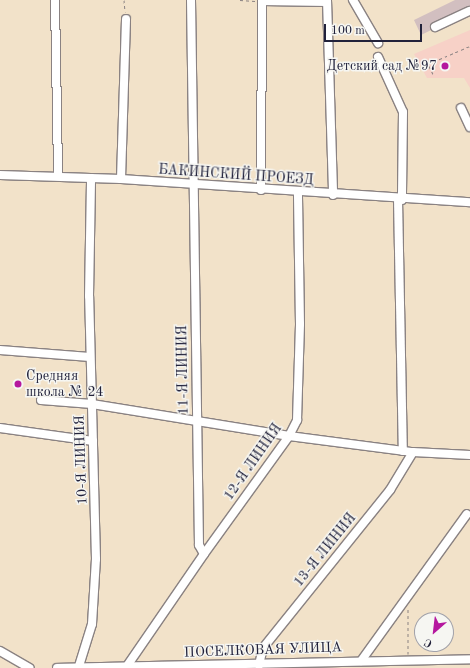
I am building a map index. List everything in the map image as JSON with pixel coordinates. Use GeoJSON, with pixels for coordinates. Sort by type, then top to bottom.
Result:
{"type":"FeatureCollection","features":[{"type":"Feature","properties":{"kind":"street"},"geometry":{"type":"LineString","coordinates":[[55,0],[58,176]]}},
{"type":"Feature","properties":{"kind":"street","name":"11-Я ЛИНИЯ"},"geometry":{"type":"LineString","coordinates":[[191,0],[192,185],[198,421],[199,545],[204,554]]}},
{"type":"Feature","properties":{"kind":"street"},"geometry":{"type":"LineString","coordinates":[[261,190],[262,0],[327,1],[333,195]]}},
{"type":"Feature","properties":{"kind":"street"},"geometry":{"type":"LineString","coordinates":[[354,0],[378,43]]}},
{"type":"Feature","properties":{"kind":"street"},"geometry":{"type":"LineString","coordinates":[[435,27],[470,11]]}},
{"type":"Feature","properties":{"kind":"street"},"geometry":{"type":"LineString","coordinates":[[121,179],[126,19]]}},
{"type":"Feature","properties":{"kind":"street"},"geometry":{"type":"LineString","coordinates":[[378,57],[403,112],[400,199],[403,450]]}},
{"type":"Feature","properties":{"kind":"street"},"geometry":{"type":"LineString","coordinates":[[462,108],[470,127]]}},
{"type":"Feature","properties":{"kind":"street","name":"БАКИНСКИЙ ПРОЕЗД"},"geometry":{"type":"LineString","coordinates":[[0,175],[121,179],[333,195],[470,202]]}},
{"type":"Feature","properties":{"kind":"street","name":"10-Я ЛИНИЯ"},"geometry":{"type":"LineString","coordinates":[[79,666],[92,624],[96,559],[90,357],[90,178]]}},
{"type":"Feature","properties":{"kind":"street","name":"12-Я ЛИНИЯ"},"geometry":{"type":"LineString","coordinates":[[128,666],[204,554],[289,436],[297,420],[300,324],[298,192]]}},
{"type":"Feature","properties":{"kind":"street"},"geometry":{"type":"LineString","coordinates":[[0,350],[90,357]]}},
{"type":"Feature","properties":{"kind":"street"},"geometry":{"type":"LineString","coordinates":[[41,400],[92,404],[289,436],[413,452],[470,455]]}},
{"type":"Feature","properties":{"kind":"street"},"geometry":{"type":"LineString","coordinates":[[0,428],[93,441]]}},
{"type":"Feature","properties":{"kind":"street","name":"13-Я ЛИНИЯ"},"geometry":{"type":"LineString","coordinates":[[259,665],[264,648],[390,490],[413,452]]}},
{"type":"Feature","properties":{"kind":"street"},"geometry":{"type":"LineString","coordinates":[[361,661],[466,514]]}},
{"type":"Feature","properties":{"kind":"street"},"geometry":{"type":"LineString","coordinates":[[0,651],[29,668]]}},
{"type":"Feature","properties":{"kind":"street","name":"ПОСЕЛКОВАЯ УЛИЦА"},"geometry":{"type":"LineString","coordinates":[[57,668],[79,666],[246,667],[259,665],[327,665],[361,661],[408,664],[470,658]]}},
{"type":"Feature","properties":{"kind":"path"},"geometry":{"type":"LineString","coordinates":[[124,0],[126,19]]}},
{"type":"Feature","properties":{"kind":"path"},"geometry":{"type":"LineString","coordinates":[[240,0],[262,0]]}},
{"type":"Feature","properties":{"kind":"path"},"geometry":{"type":"LineString","coordinates":[[433,74],[428,64],[470,46]]}},
{"type":"Feature","properties":{"kind":"path"},"geometry":{"type":"LineString","coordinates":[[408,607],[408,664]]}},
{"type":"Feature","properties":{"kind":"shaded area"},"geometry":{"type":"Polygon","coordinates":[[[455,0],[470,0],[470,11],[421,35],[414,20],[455,0]]]}},
{"type":"Feature","properties":{"kind":"shaded area","name":"Детский сад №97"},"geometry":{"type":"Polygon","coordinates":[[[470,30],[470,88],[464,78],[427,78],[414,54],[470,30]]]}},
{"type":"Feature","properties":{"kind":"place","name":"Детский сад №97"},"geometry":{"type":"Point","coordinates":[445,66]}},
{"type":"Feature","properties":{"kind":"place","name":"Средняя школа № 24"},"geometry":{"type":"Point","coordinates":[18,384]}}]}
